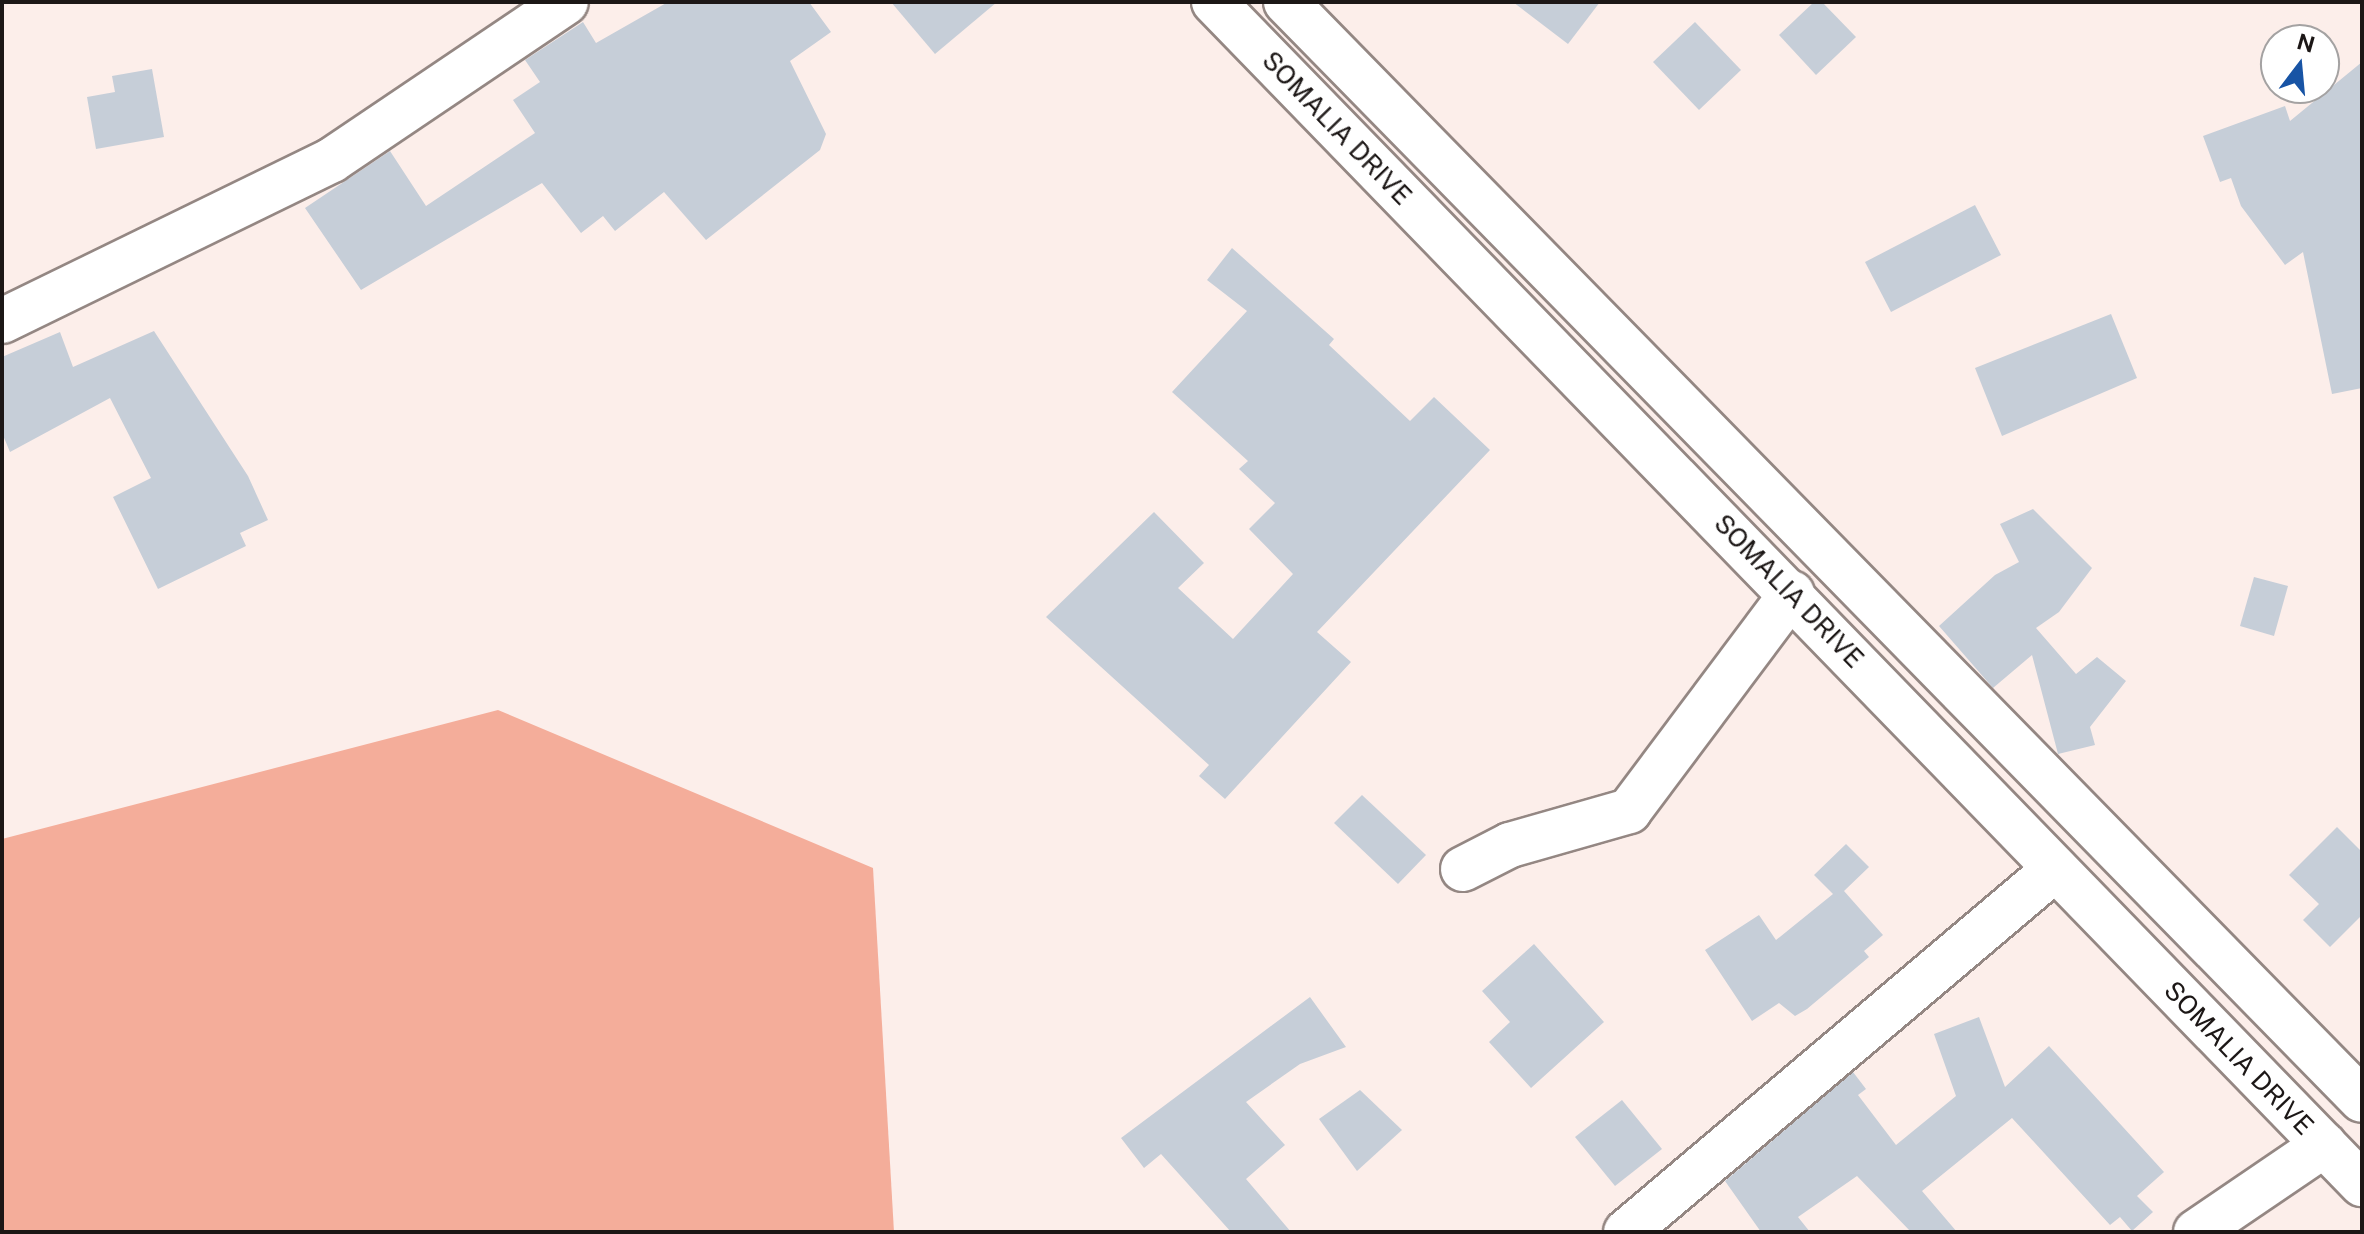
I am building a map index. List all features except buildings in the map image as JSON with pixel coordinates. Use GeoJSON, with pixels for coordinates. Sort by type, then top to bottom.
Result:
{"type":"FeatureCollection","features":[{"type":"Feature","properties":{"kind":"main road"},"geometry":{"type":"LineString","coordinates":[[2,321],[332,160],[566,2]]}},
{"type":"Feature","properties":{"kind":"main road","name":"SOMALIA DRIVE"},"geometry":{"type":"LineString","coordinates":[[1214,2],[1792,593],[2054,870],[2362,1184]]}},
{"type":"Feature","properties":{"kind":"main road","name":"SOMALIA DRIVE"},"geometry":{"type":"LineString","coordinates":[[1286,2],[2362,1100]]}},
{"type":"Feature","properties":{"kind":"main road"},"geometry":{"type":"LineString","coordinates":[[1463,869],[1510,845],[1629,811],[1792,593]]}},
{"type":"Feature","properties":{"kind":"main road"},"geometry":{"type":"LineString","coordinates":[[1626,1232],[2054,870]]}},
{"type":"Feature","properties":{"kind":"main road"},"geometry":{"type":"LineString","coordinates":[[2196,1232],[2324,1145]]}},
{"type":"Feature","properties":{"kind":"shaded area"},"geometry":{"type":"Polygon","coordinates":[[[498,710],[873,868],[894,1232],[2,1232],[2,839],[498,710]]]}}]}
